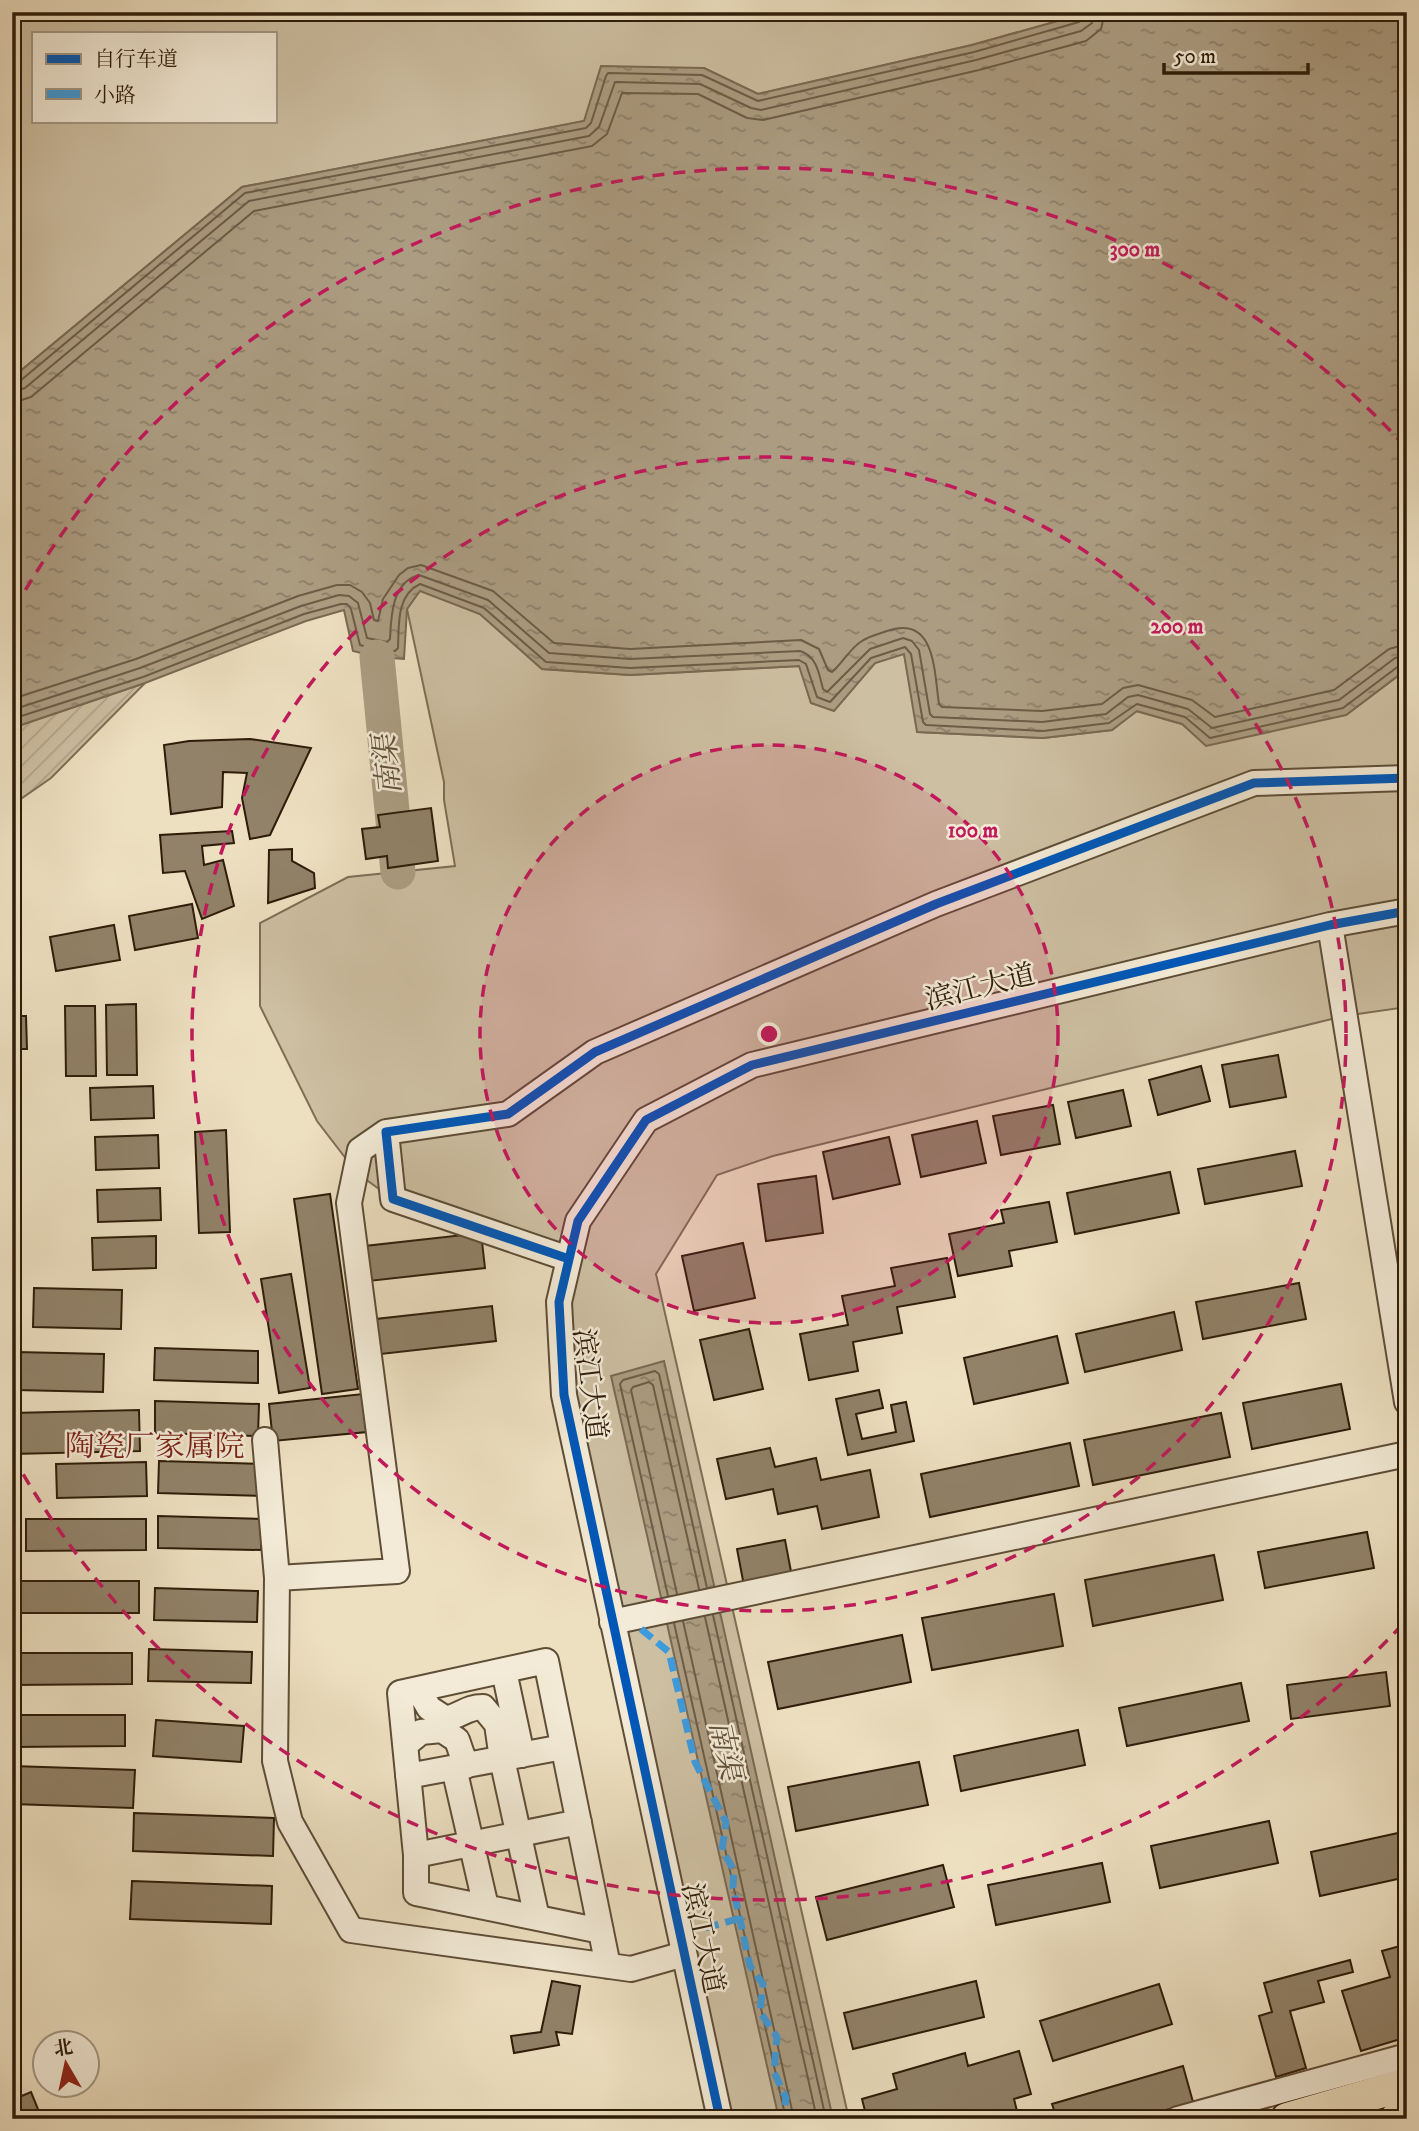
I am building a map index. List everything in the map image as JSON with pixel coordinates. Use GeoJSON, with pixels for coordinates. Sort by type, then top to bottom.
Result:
{"type":"FeatureCollection","features":[{"type":"Feature","properties":{"kind":"main road"},"geometry":{"type":"LineString","coordinates":[[1287,2119],[1407,2084]]}},
{"type":"Feature","properties":{"kind":"main road"},"geometry":{"type":"LineString","coordinates":[[1396,2119],[1407,2116]]}},
{"type":"Feature","properties":{"kind":"street"},"geometry":{"type":"LineString","coordinates":[[277,1578],[397,1571],[349,1203],[360,1150],[386,1132],[508,1114],[595,1052],[936,904],[1254,783],[1407,778]]}},
{"type":"Feature","properties":{"kind":"street","name":"滨江大道"},"geometry":{"type":"LineString","coordinates":[[720,2119],[684,1954],[618,1621],[564,1395],[559,1302],[578,1221],[646,1120],[752,1065],[1330,925],[1407,911]]}},
{"type":"Feature","properties":{"kind":"street"},"geometry":{"type":"LineString","coordinates":[[1330,925],[1407,1402]]}},
{"type":"Feature","properties":{"kind":"street"},"geometry":{"type":"LineString","coordinates":[[386,1132],[393,1199],[569,1259]]}},
{"type":"Feature","properties":{"kind":"street"},"geometry":{"type":"LineString","coordinates":[[265,1440],[277,1578],[275,1761],[290,1822],[351,1930],[631,1969],[684,1954]]}},
{"type":"Feature","properties":{"kind":"street"},"geometry":{"type":"LineString","coordinates":[[618,1621],[1407,1454]]}},
{"type":"Feature","properties":{"kind":"street"},"geometry":{"type":"LineString","coordinates":[[601,1931],[416,1893],[416,1855],[400,1693],[546,1661],[563,1747],[579,1822],[601,1931],[608,1966]]}},
{"type":"Feature","properties":{"kind":"street"},"geometry":{"type":"LineString","coordinates":[[504,1671],[519,1834],[537,1918]]}},
{"type":"Feature","properties":{"kind":"street"},"geometry":{"type":"LineString","coordinates":[[418,1689],[429,1708],[446,1718],[459,1716],[472,1707],[483,1707],[497,1724],[512,1757]]}},
{"type":"Feature","properties":{"kind":"street"},"geometry":{"type":"LineString","coordinates":[[405,1745],[421,1732],[442,1730],[457,1740],[471,1844],[485,1907]]}},
{"type":"Feature","properties":{"kind":"street"},"geometry":{"type":"LineString","coordinates":[[408,1776],[563,1747]]}},
{"type":"Feature","properties":{"kind":"street"},"geometry":{"type":"LineString","coordinates":[[416,1855],[579,1822]]}},
{"type":"Feature","properties":{"kind":"street"},"geometry":{"type":"LineString","coordinates":[[1178,2119],[1407,2056]]}},
{"type":"Feature","properties":{"kind":"shaded area"},"geometry":{"type":"Polygon","coordinates":[[[12,12],[1090,12],[972,45],[758,94],[704,68],[584,121],[242,187],[12,378],[12,12]]]}},
{"type":"Feature","properties":{"kind":"shaded area"},"geometry":{"type":"Polygon","coordinates":[[[420,590],[480,614],[542,669],[630,675],[800,666],[811,703],[833,710],[875,663],[904,653],[918,732],[1043,738],[1112,730],[1136,711],[1182,724],[1346,715],[1407,669],[1407,1007],[1344,1016],[773,1156],[717,1175],[656,1274],[849,2119],[720,2119],[564,1395],[569,1260],[393,1199],[357,1173],[317,1121],[260,1006],[260,923],[348,877],[455,866],[444,800],[444,782],[407,609],[420,590]]]}},
{"type":"Feature","properties":{"kind":"shaded area"},"geometry":{"type":"Polygon","coordinates":[[[145,683],[51,778],[12,805],[12,726],[145,683]]]}},
{"type":"Feature","properties":{"kind":"water"},"geometry":{"type":"Polygon","coordinates":[[[1090,12],[1407,12],[1407,669],[1346,715],[1206,746],[1182,724],[1137,711],[1112,730],[1043,738],[917,732],[904,654],[875,663],[834,711],[811,703],[799,666],[630,675],[542,669],[480,614],[420,591],[407,609],[404,659],[377,657],[353,651],[344,610],[306,621],[145,683],[12,726],[12,378],[242,187],[584,121],[601,66],[704,68],[758,94],[972,45],[1090,12]]]}},
{"type":"Feature","properties":{"kind":"water","name":"南渠"},"geometry":{"type":"Polygon","coordinates":[[[664,1361],[833,2119],[779,2119],[611,1376],[664,1361]]]}},
{"type":"Feature","properties":{"kind":"building"},"geometry":{"type":"Polygon","coordinates":[[[250,739],[311,748],[270,835],[250,839],[242,798],[247,773],[223,772],[222,807],[171,814],[164,745],[189,741],[250,739]]]}},
{"type":"Feature","properties":{"kind":"building"},"geometry":{"type":"Polygon","coordinates":[[[431,808],[438,861],[388,868],[387,856],[366,859],[362,829],[380,827],[378,815],[431,808]]]}},
{"type":"Feature","properties":{"kind":"building"},"geometry":{"type":"Polygon","coordinates":[[[232,831],[234,843],[202,846],[204,865],[223,860],[234,906],[202,919],[185,871],[163,873],[160,835],[232,831]]]}},
{"type":"Feature","properties":{"kind":"building"},"geometry":{"type":"Polygon","coordinates":[[[292,849],[292,861],[314,873],[315,888],[268,903],[269,850],[292,849]]]}},
{"type":"Feature","properties":{"kind":"building"},"geometry":{"type":"Polygon","coordinates":[[[192,904],[198,938],[135,950],[129,916],[192,904]]]}},
{"type":"Feature","properties":{"kind":"building"},"geometry":{"type":"Polygon","coordinates":[[[114,925],[120,960],[56,971],[50,937],[114,925]]]}},
{"type":"Feature","properties":{"kind":"building"},"geometry":{"type":"Polygon","coordinates":[[[136,1004],[137,1075],[107,1075],[106,1005],[136,1004]]]}},
{"type":"Feature","properties":{"kind":"building"},"geometry":{"type":"Polygon","coordinates":[[[65,1006],[95,1006],[96,1076],[66,1076],[65,1006]]]}},
{"type":"Feature","properties":{"kind":"building"},"geometry":{"type":"Polygon","coordinates":[[[12,1016],[26,1016],[27,1049],[12,1049],[12,1016]]]}},
{"type":"Feature","properties":{"kind":"building"},"geometry":{"type":"Polygon","coordinates":[[[1278,1055],[1286,1097],[1230,1107],[1222,1065],[1278,1055]]]}},
{"type":"Feature","properties":{"kind":"building"},"geometry":{"type":"Polygon","coordinates":[[[1201,1066],[1210,1101],[1158,1115],[1149,1080],[1201,1066]]]}},
{"type":"Feature","properties":{"kind":"building"},"geometry":{"type":"Polygon","coordinates":[[[153,1086],[154,1118],[91,1120],[90,1088],[153,1086]]]}},
{"type":"Feature","properties":{"kind":"building"},"geometry":{"type":"Polygon","coordinates":[[[1123,1090],[1131,1126],[1076,1138],[1068,1102],[1123,1090]]]}},
{"type":"Feature","properties":{"kind":"building"},"geometry":{"type":"Polygon","coordinates":[[[1053,1105],[1060,1144],[1001,1155],[993,1116],[1053,1105]]]}},
{"type":"Feature","properties":{"kind":"building"},"geometry":{"type":"Polygon","coordinates":[[[977,1121],[986,1163],[921,1177],[912,1135],[977,1121]]]}},
{"type":"Feature","properties":{"kind":"building"},"geometry":{"type":"Polygon","coordinates":[[[226,1130],[230,1232],[199,1233],[195,1132],[226,1130]]]}},
{"type":"Feature","properties":{"kind":"building"},"geometry":{"type":"Polygon","coordinates":[[[158,1135],[159,1168],[96,1170],[95,1137],[158,1135]]]}},
{"type":"Feature","properties":{"kind":"building"},"geometry":{"type":"Polygon","coordinates":[[[889,1137],[900,1184],[833,1199],[823,1152],[889,1137]]]}},
{"type":"Feature","properties":{"kind":"building"},"geometry":{"type":"Polygon","coordinates":[[[1295,1151],[1302,1186],[1205,1204],[1198,1169],[1295,1151]]]}},
{"type":"Feature","properties":{"kind":"building"},"geometry":{"type":"Polygon","coordinates":[[[1170,1172],[1179,1213],[1075,1234],[1067,1193],[1170,1172]]]}},
{"type":"Feature","properties":{"kind":"building"},"geometry":{"type":"Polygon","coordinates":[[[816,1176],[823,1233],[766,1241],[758,1184],[816,1176]]]}},
{"type":"Feature","properties":{"kind":"building"},"geometry":{"type":"Polygon","coordinates":[[[12,1188],[20,1189],[19,1222],[12,1222],[12,1188]]]}},
{"type":"Feature","properties":{"kind":"building"},"geometry":{"type":"Polygon","coordinates":[[[160,1188],[161,1220],[98,1222],[97,1190],[160,1188]]]}},
{"type":"Feature","properties":{"kind":"building"},"geometry":{"type":"Polygon","coordinates":[[[330,1194],[358,1389],[322,1394],[294,1199],[330,1194]]]}},
{"type":"Feature","properties":{"kind":"building"},"geometry":{"type":"Polygon","coordinates":[[[1049,1202],[1057,1242],[1009,1251],[1012,1266],[958,1276],[949,1234],[1004,1223],[1001,1210],[1049,1202]]]}},
{"type":"Feature","properties":{"kind":"building"},"geometry":{"type":"Polygon","coordinates":[[[481,1233],[485,1268],[369,1281],[365,1246],[481,1233]]]}},
{"type":"Feature","properties":{"kind":"building"},"geometry":{"type":"Polygon","coordinates":[[[156,1236],[156,1268],[93,1270],[92,1238],[156,1236]]]}},
{"type":"Feature","properties":{"kind":"building"},"geometry":{"type":"Polygon","coordinates":[[[743,1243],[755,1298],[694,1311],[682,1256],[743,1243]]]}},
{"type":"Feature","properties":{"kind":"building"},"geometry":{"type":"Polygon","coordinates":[[[947,1258],[955,1297],[897,1307],[902,1333],[853,1342],[858,1371],[809,1380],[800,1334],[848,1325],[842,1296],[895,1286],[891,1268],[947,1258]]]}},
{"type":"Feature","properties":{"kind":"building"},"geometry":{"type":"Polygon","coordinates":[[[291,1274],[310,1388],[279,1393],[261,1279],[291,1274]]]}},
{"type":"Feature","properties":{"kind":"building"},"geometry":{"type":"Polygon","coordinates":[[[1299,1283],[1306,1319],[1203,1339],[1196,1302],[1299,1283]]]}},
{"type":"Feature","properties":{"kind":"building"},"geometry":{"type":"Polygon","coordinates":[[[34,1288],[122,1290],[121,1329],[33,1327],[34,1288]]]}},
{"type":"Feature","properties":{"kind":"building"},"geometry":{"type":"Polygon","coordinates":[[[492,1306],[496,1341],[381,1354],[376,1319],[492,1306]]]}},
{"type":"Feature","properties":{"kind":"building"},"geometry":{"type":"Polygon","coordinates":[[[1174,1312],[1182,1350],[1085,1372],[1076,1334],[1174,1312]]]}},
{"type":"Feature","properties":{"kind":"building"},"geometry":{"type":"Polygon","coordinates":[[[749,1329],[763,1389],[714,1400],[700,1340],[749,1329]]]}},
{"type":"Feature","properties":{"kind":"building"},"geometry":{"type":"Polygon","coordinates":[[[1057,1336],[1068,1383],[974,1404],[964,1358],[1057,1336]]]}},
{"type":"Feature","properties":{"kind":"building"},"geometry":{"type":"Polygon","coordinates":[[[155,1348],[258,1351],[258,1383],[154,1380],[155,1348]]]}},
{"type":"Feature","properties":{"kind":"building"},"geometry":{"type":"Polygon","coordinates":[[[16,1352],[104,1354],[103,1392],[16,1390],[16,1352]]]}},
{"type":"Feature","properties":{"kind":"building"},"geometry":{"type":"Polygon","coordinates":[[[1341,1384],[1350,1429],[1252,1449],[1243,1403],[1341,1384]]]}},
{"type":"Feature","properties":{"kind":"building"},"geometry":{"type":"Polygon","coordinates":[[[879,1390],[883,1408],[856,1414],[862,1439],[896,1432],[891,1405],[906,1402],[914,1441],[848,1455],[836,1399],[879,1390]]]}},
{"type":"Feature","properties":{"kind":"building"},"geometry":{"type":"Polygon","coordinates":[[[363,1394],[367,1432],[273,1441],[269,1404],[363,1394]]]}},
{"type":"Feature","properties":{"kind":"building"},"geometry":{"type":"Polygon","coordinates":[[[155,1401],[259,1404],[258,1436],[155,1433],[155,1401]]]}},
{"type":"Feature","properties":{"kind":"building"},"geometry":{"type":"Polygon","coordinates":[[[139,1410],[140,1451],[12,1454],[12,1413],[139,1410]]]}},
{"type":"Feature","properties":{"kind":"building"},"geometry":{"type":"Polygon","coordinates":[[[1221,1413],[1230,1457],[1093,1485],[1084,1440],[1221,1413]]]}},
{"type":"Feature","properties":{"kind":"building"},"geometry":{"type":"Polygon","coordinates":[[[1070,1443],[1079,1486],[930,1517],[921,1474],[1070,1443]]]}},
{"type":"Feature","properties":{"kind":"building"},"geometry":{"type":"Polygon","coordinates":[[[770,1448],[775,1467],[816,1458],[821,1480],[870,1470],[879,1517],[822,1529],[817,1506],[778,1514],[773,1489],[726,1499],[717,1459],[770,1448]]]}},
{"type":"Feature","properties":{"kind":"building"},"geometry":{"type":"Polygon","coordinates":[[[159,1461],[262,1464],[261,1496],[158,1493],[159,1461]]]}},
{"type":"Feature","properties":{"kind":"building"},"geometry":{"type":"Polygon","coordinates":[[[146,1462],[147,1496],[57,1498],[56,1464],[146,1462]]]}},
{"type":"Feature","properties":{"kind":"building"},"geometry":{"type":"Polygon","coordinates":[[[158,1516],[262,1519],[261,1550],[158,1548],[158,1516]]]}},
{"type":"Feature","properties":{"kind":"building"},"geometry":{"type":"Polygon","coordinates":[[[26,1519],[146,1519],[146,1550],[26,1551],[26,1519]]]}},
{"type":"Feature","properties":{"kind":"building"},"geometry":{"type":"Polygon","coordinates":[[[1367,1532],[1374,1568],[1265,1588],[1258,1552],[1367,1532]]]}},
{"type":"Feature","properties":{"kind":"building"},"geometry":{"type":"Polygon","coordinates":[[[785,1540],[793,1582],[745,1591],[737,1549],[785,1540]]]}},
{"type":"Feature","properties":{"kind":"building"},"geometry":{"type":"Polygon","coordinates":[[[1214,1555],[1223,1600],[1093,1626],[1085,1580],[1214,1555]]]}},
{"type":"Feature","properties":{"kind":"building"},"geometry":{"type":"Polygon","coordinates":[[[18,1581],[139,1581],[139,1613],[19,1613],[18,1581]]]}},
{"type":"Feature","properties":{"kind":"building"},"geometry":{"type":"Polygon","coordinates":[[[155,1588],[258,1591],[257,1622],[154,1620],[155,1588]]]}},
{"type":"Feature","properties":{"kind":"building"},"geometry":{"type":"Polygon","coordinates":[[[1054,1594],[1063,1646],[932,1670],[922,1618],[1054,1594]]]}},
{"type":"Feature","properties":{"kind":"building"},"geometry":{"type":"Polygon","coordinates":[[[902,1635],[911,1682],[778,1709],[768,1662],[902,1635]]]}},
{"type":"Feature","properties":{"kind":"building"},"geometry":{"type":"Polygon","coordinates":[[[149,1649],[252,1652],[251,1683],[148,1681],[149,1649]]]}},
{"type":"Feature","properties":{"kind":"building"},"geometry":{"type":"Polygon","coordinates":[[[12,1653],[132,1653],[132,1684],[12,1685],[12,1653]]]}},
{"type":"Feature","properties":{"kind":"building"},"geometry":{"type":"Polygon","coordinates":[[[1386,1672],[1390,1706],[1291,1719],[1287,1685],[1386,1672]]]}},
{"type":"Feature","properties":{"kind":"building"},"geometry":{"type":"Polygon","coordinates":[[[1241,1683],[1249,1721],[1127,1746],[1119,1708],[1241,1683]]]}},
{"type":"Feature","properties":{"kind":"building"},"geometry":{"type":"Polygon","coordinates":[[[12,1715],[125,1715],[125,1746],[12,1747],[12,1715]]]}},
{"type":"Feature","properties":{"kind":"building"},"geometry":{"type":"Polygon","coordinates":[[[156,1720],[244,1726],[241,1762],[153,1756],[156,1720]]]}},
{"type":"Feature","properties":{"kind":"building"},"geometry":{"type":"Polygon","coordinates":[[[1078,1730],[1085,1765],[961,1791],[954,1756],[1078,1730]]]}},
{"type":"Feature","properties":{"kind":"building"},"geometry":{"type":"Polygon","coordinates":[[[919,1762],[928,1805],[796,1831],[788,1787],[919,1762]]]}},
{"type":"Feature","properties":{"kind":"building"},"geometry":{"type":"Polygon","coordinates":[[[12,1766],[135,1770],[133,1808],[12,1804],[12,1766]]]}},
{"type":"Feature","properties":{"kind":"building"},"geometry":{"type":"Polygon","coordinates":[[[134,1813],[274,1818],[273,1856],[133,1851],[134,1813]]]}},
{"type":"Feature","properties":{"kind":"building"},"geometry":{"type":"Polygon","coordinates":[[[1269,1821],[1278,1863],[1160,1888],[1151,1846],[1269,1821]]]}},
{"type":"Feature","properties":{"kind":"building"},"geometry":{"type":"Polygon","coordinates":[[[1407,1831],[1407,1877],[1320,1896],[1311,1852],[1407,1831]]]}},
{"type":"Feature","properties":{"kind":"building"},"geometry":{"type":"Polygon","coordinates":[[[1102,1863],[1110,1902],[996,1925],[988,1885],[1102,1863]]]}},
{"type":"Feature","properties":{"kind":"building"},"geometry":{"type":"Polygon","coordinates":[[[943,1865],[954,1907],[827,1940],[816,1897],[943,1865]]]}},
{"type":"Feature","properties":{"kind":"building"},"geometry":{"type":"Polygon","coordinates":[[[132,1881],[272,1886],[271,1924],[130,1919],[132,1881]]]}},
{"type":"Feature","properties":{"kind":"building"},"geometry":{"type":"Polygon","coordinates":[[[1407,1944],[1407,1979],[1400,1981],[1407,2004],[1407,2037],[1361,2051],[1342,1991],[1390,1977],[1382,1951],[1407,1944]]]}},
{"type":"Feature","properties":{"kind":"building"},"geometry":{"type":"Polygon","coordinates":[[[1350,1960],[1353,1972],[1318,1981],[1324,2002],[1290,2011],[1306,2068],[1276,2077],[1259,2016],[1272,2012],[1264,1983],[1350,1960]]]}},
{"type":"Feature","properties":{"kind":"building"},"geometry":{"type":"Polygon","coordinates":[[[552,1981],[580,1986],[572,2034],[556,2032],[559,2045],[514,2053],[511,2036],[541,2032],[552,1981]]]}},
{"type":"Feature","properties":{"kind":"building"},"geometry":{"type":"Polygon","coordinates":[[[976,1981],[984,2017],[853,2049],[844,2013],[976,1981]]]}},
{"type":"Feature","properties":{"kind":"building"},"geometry":{"type":"Polygon","coordinates":[[[1159,1984],[1172,2024],[1053,2061],[1040,2021],[1159,1984]]]}},
{"type":"Feature","properties":{"kind":"building"},"geometry":{"type":"Polygon","coordinates":[[[1019,2051],[1031,2094],[1014,2099],[1019,2119],[867,2119],[862,2099],[897,2089],[893,2074],[965,2053],[968,2066],[1019,2051]]]}},
{"type":"Feature","properties":{"kind":"building"},"geometry":{"type":"Polygon","coordinates":[[[1183,2066],[1193,2102],[1136,2119],[1057,2119],[1052,2104],[1183,2066]]]}},
{"type":"Feature","properties":{"kind":"building"},"geometry":{"type":"Polygon","coordinates":[[[31,2092],[42,2119],[12,2119],[12,2100],[31,2092]]]}},
{"type":"Feature","properties":{"kind":"waterway","name":"南渠"},"geometry":{"type":"LineString","coordinates":[[377,657],[398,872]]}},
{"type":"Feature","properties":{"kind":"marked path"},"geometry":{"type":"LineString","coordinates":[[641,1629],[669,1652],[695,1762],[726,1822],[722,1850],[734,1870],[733,1887],[750,1966],[763,1984],[760,2012],[777,2037],[774,2072],[786,2098],[783,2119]]}},
{"type":"Feature","properties":{"kind":"marked path"},"geometry":{"type":"LineString","coordinates":[[705,1928],[745,1917]]}},
{"type":"Feature","properties":{"kind":"cycle path"},"geometry":{"type":"LineString","coordinates":[[569,1259],[393,1199],[386,1132],[508,1114],[595,1052],[936,904],[1254,783],[1407,778]]}},
{"type":"Feature","properties":{"kind":"cycle path"},"geometry":{"type":"LineString","coordinates":[[720,2119],[564,1395],[559,1302],[578,1221],[646,1120],[752,1065],[1330,925],[1407,911]]}},
{"type":"Feature","properties":{"kind":"district","name":"陶瓷厂家属院"},"geometry":{"type":"Point","coordinates":[155,1446]}}]}
